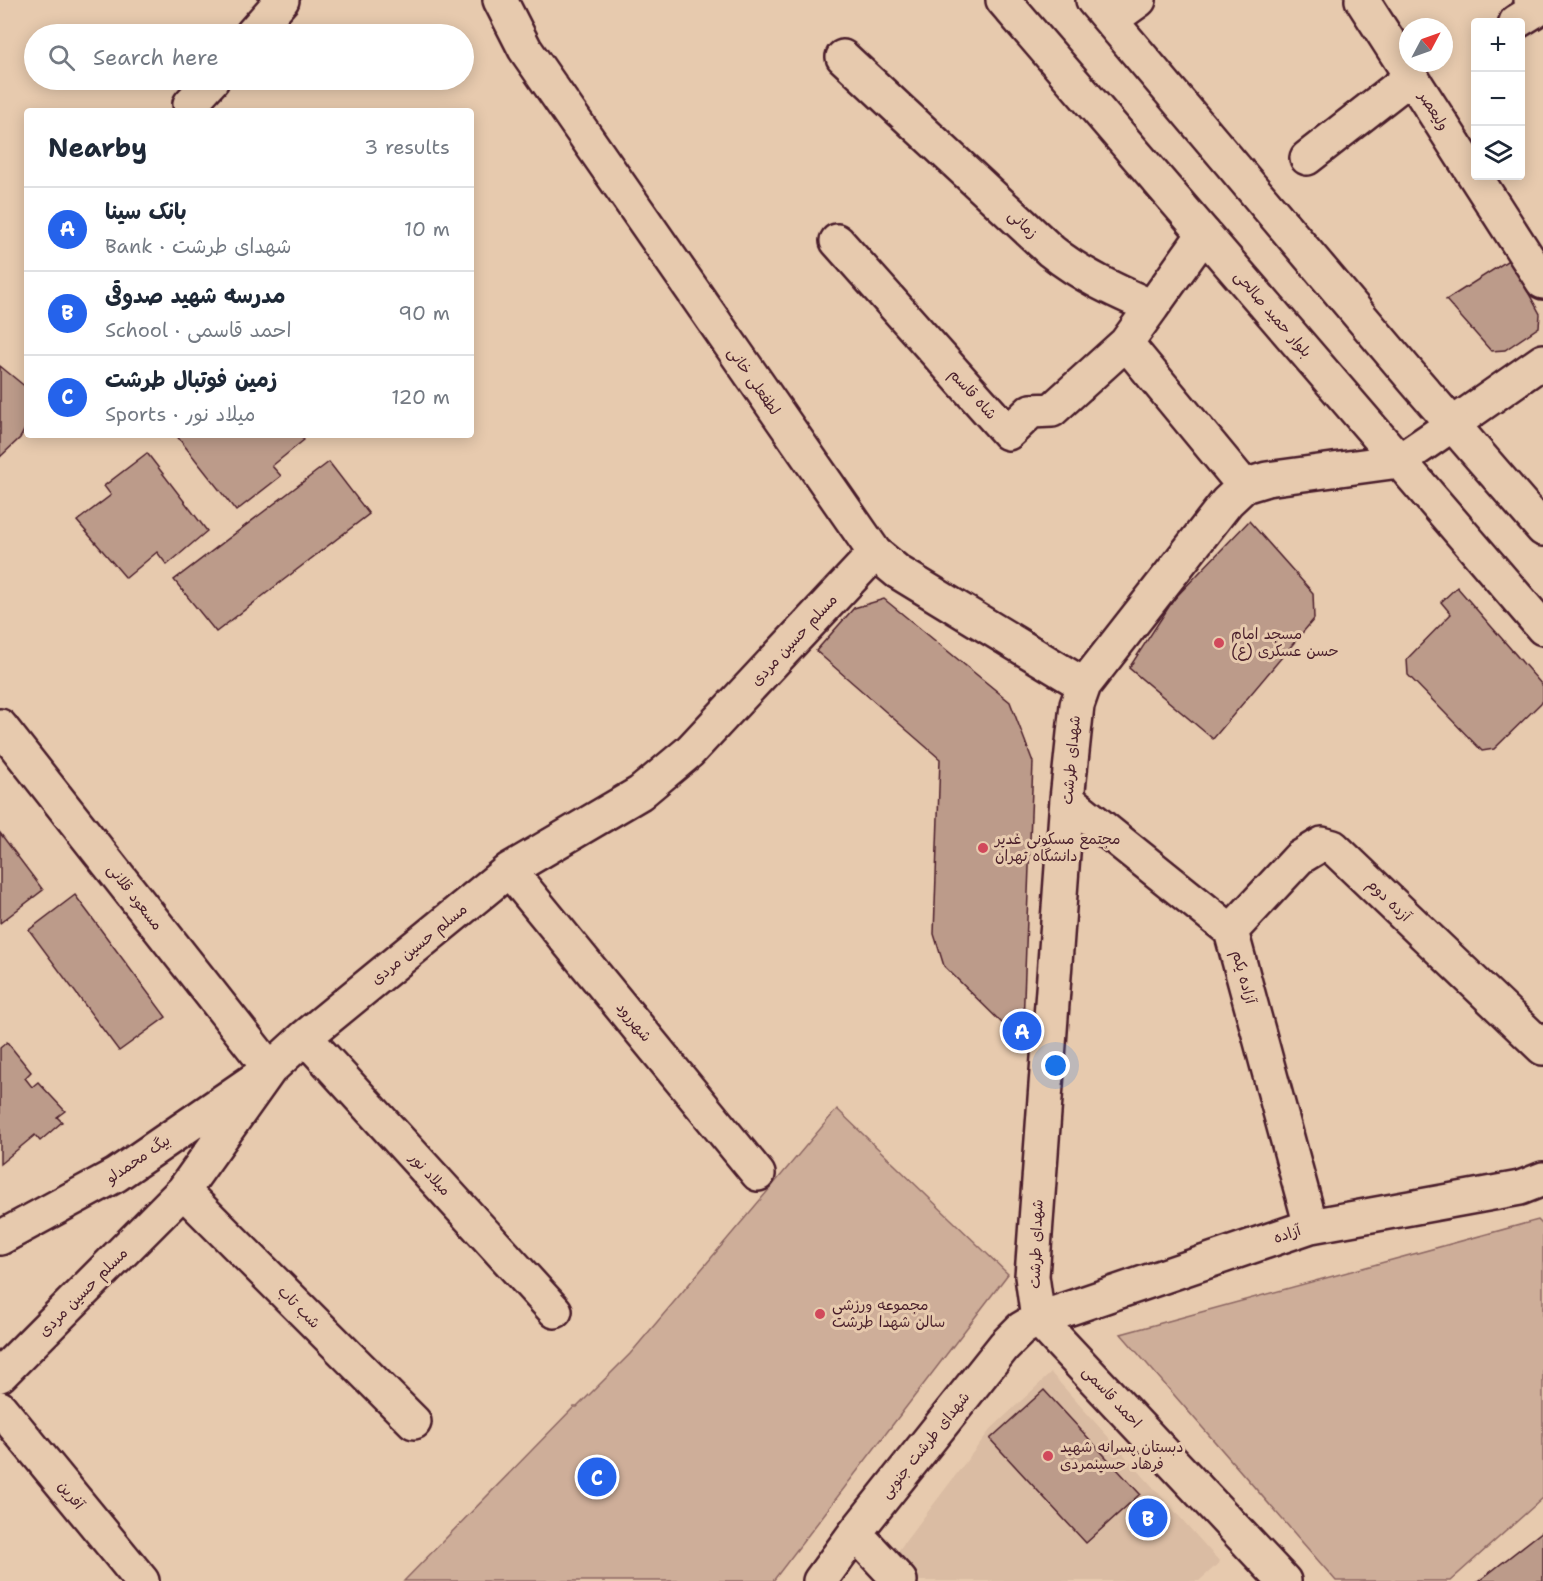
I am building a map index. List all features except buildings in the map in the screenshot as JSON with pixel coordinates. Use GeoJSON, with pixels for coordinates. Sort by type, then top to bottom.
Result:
{"type":"FeatureCollection","features":[{"type":"Feature","properties":{"kind":"street"},"geometry":{"type":"LineString","coordinates":[[261,24],[282,0]]}},
{"type":"Feature","properties":{"kind":"street","name":"لطفعلی خانی"},"geometry":{"type":"LineString","coordinates":[[500,0],[531,59],[875,554],[898,572],[1084,685]]}},
{"type":"Feature","properties":{"kind":"street","name":"بلوار حمید صالحی"},"geometry":{"type":"LineString","coordinates":[[1003,0],[1543,628]]}},
{"type":"Feature","properties":{"kind":"street"},"geometry":{"type":"LineString","coordinates":[[1139,0],[1102,10],[1543,529]]}},
{"type":"Feature","properties":{"kind":"street","name":"ولیعصر"},"geometry":{"type":"LineString","coordinates":[[1362,0],[1543,282]]}},
{"type":"Feature","properties":{"kind":"street"},"geometry":{"type":"LineString","coordinates":[[1523,18],[1534,11],[1532,0]]}},
{"type":"Feature","properties":{"kind":"street","name":"زمانی"},"geometry":{"type":"LineString","coordinates":[[843,57],[1077,272],[1152,308]]}},
{"type":"Feature","properties":{"kind":"street"},"geometry":{"type":"LineString","coordinates":[[1307,158],[1412,76]]}},
{"type":"Feature","properties":{"kind":"street"},"geometry":{"type":"LineString","coordinates":[[190,104],[203,90]]}},
{"type":"Feature","properties":{"kind":"street"},"geometry":{"type":"LineString","coordinates":[[1152,308],[1204,234]]}},
{"type":"Feature","properties":{"kind":"street","name":"شاه قاسم"},"geometry":{"type":"LineString","coordinates":[[837,241],[1008,433],[1031,411],[1052,410],[1126,343],[1152,308]]}},
{"type":"Feature","properties":{"kind":"street"},"geometry":{"type":"LineString","coordinates":[[1126,343],[1244,486],[1267,479],[1399,461],[1543,362]]}},
{"type":"Feature","properties":{"kind":"street","name":"شهدای طرشت"},"geometry":{"type":"LineString","coordinates":[[1038,1319],[1032,1276],[1067,799],[1077,705],[1084,685],[1227,502],[1244,486]]}},
{"type":"Feature","properties":{"kind":"street","name":"مسلم حسین مردی"},"geometry":{"type":"LineString","coordinates":[[0,1376],[183,1191],[270,1069],[305,1037],[509,870],[640,793],[663,775],[689,752],[875,554]]}},
{"type":"Feature","properties":{"kind":"street","name":"مسعود قلانی"},"geometry":{"type":"LineString","coordinates":[[0,726],[270,1069]]}},
{"type":"Feature","properties":{"kind":"street","name":"آزاده یکم"},"geometry":{"type":"LineString","coordinates":[[1067,799],[1232,931],[1311,1226]]}},
{"type":"Feature","properties":{"kind":"street","name":"آزده دوم"},"geometry":{"type":"LineString","coordinates":[[1232,931],[1304,854],[1322,844],[1333,847],[1543,1048]]}},
{"type":"Feature","properties":{"kind":"street","name":"شهررود"},"geometry":{"type":"LineString","coordinates":[[509,870],[758,1174]]}},
{"type":"Feature","properties":{"kind":"street","name":"میلاد نور"},"geometry":{"type":"LineString","coordinates":[[305,1037],[555,1311]]}},
{"type":"Feature","properties":{"kind":"street","name":"بیگ محمدلو"},"geometry":{"type":"LineString","coordinates":[[0,1238],[116,1175],[270,1069]]}},
{"type":"Feature","properties":{"kind":"street","name":"آزاده"},"geometry":{"type":"LineString","coordinates":[[1038,1319],[1311,1226],[1520,1188],[1543,1179]]}},
{"type":"Feature","properties":{"kind":"street","name":"شب تاب"},"geometry":{"type":"LineString","coordinates":[[183,1191],[414,1422]]}},
{"type":"Feature","properties":{"kind":"street","name":"شهدای طرشت جنوبی"},"geometry":{"type":"LineString","coordinates":[[820,1581],[855,1533],[1004,1346],[1021,1329],[1038,1319]]}},
{"type":"Feature","properties":{"kind":"street","name":"احمد قاسمی"},"geometry":{"type":"LineString","coordinates":[[1038,1319],[1284,1581]]}},
{"type":"Feature","properties":{"kind":"street","name":"آفرین"},"geometry":{"type":"LineString","coordinates":[[0,1408],[142,1581]]}},
{"type":"Feature","properties":{"kind":"street"},"geometry":{"type":"LineString","coordinates":[[855,1533],[900,1581]]}},
{"type":"Feature","properties":{"kind":"shaded area","name":"مجموعه ورزشی سالن شهدا طرشت"},"geometry":{"type":"Polygon","coordinates":[[[837,1109],[1008,1274],[773,1581],[404,1581],[574,1407],[577,1407],[630,1354],[837,1109]]]}},
{"type":"Feature","properties":{"kind":"shaded area"},"geometry":{"type":"Polygon","coordinates":[[[1538,1220],[1543,1225],[1543,1498],[1450,1581],[1336,1581],[1121,1334],[1538,1220]]]}},
{"type":"Feature","properties":{"kind":"shaded area","name":"دبستان پسرانه شهيد فرهاد حسينمردی"},"geometry":{"type":"Polygon","coordinates":[[[1051,1373],[1220,1562],[1199,1581],[913,1581],[892,1559],[990,1430],[1051,1373]]]}},
{"type":"Feature","properties":{"kind":"place","name":"مسجد امام حسن عسکری (ع)"},"geometry":{"type":"Point","coordinates":[1219,643]}},
{"type":"Feature","properties":{"kind":"place","name":"مجتمع مسکونی غدیر دانشگاه تهران"},"geometry":{"type":"Point","coordinates":[983,848]}},
{"type":"Feature","properties":{"kind":"place","name":"بانک سینا"},"geometry":{"type":"Point","coordinates":[1022,1031]}},
{"type":"Feature","properties":{"kind":"place","name":"مجموعه ورزشی سالن شهدا طرشت"},"geometry":{"type":"Point","coordinates":[820,1314]}},
{"type":"Feature","properties":{"kind":"place","name":"دبستان پسرانه شهيد فرهاد حسينمردی"},"geometry":{"type":"Point","coordinates":[1048,1456]}},
{"type":"Feature","properties":{"kind":"place","name":"زمین فوتبال طرشت"},"geometry":{"type":"Point","coordinates":[597,1477]}},
{"type":"Feature","properties":{"kind":"place","name":"مدرسه شهید صدوقی"},"geometry":{"type":"Point","coordinates":[1148,1518]}}]}
